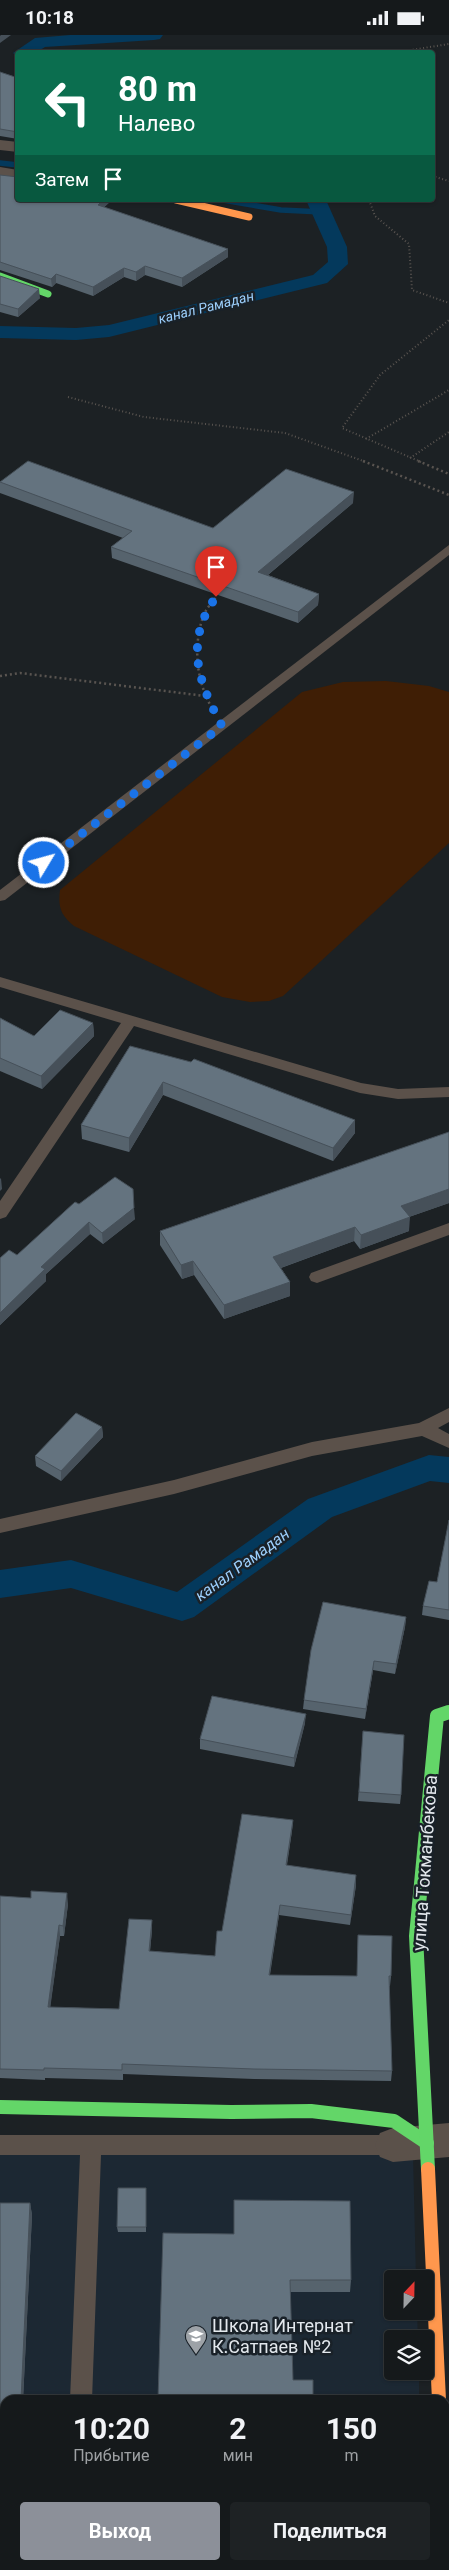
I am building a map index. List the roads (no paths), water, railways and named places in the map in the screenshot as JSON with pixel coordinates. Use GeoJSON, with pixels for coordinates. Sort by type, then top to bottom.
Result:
{"type":"FeatureCollection","features":[{"type":"Feature","properties":{"kind":"street"},"geometry":{"type":"LineString","coordinates":[[0,145],[15,147]]}},
{"type":"Feature","properties":{"kind":"street"},"geometry":{"type":"LineString","coordinates":[[0,172],[15,174]]}},
{"type":"Feature","properties":{"kind":"street"},"geometry":{"type":"LineString","coordinates":[[185,202],[249,217]]}},
{"type":"Feature","properties":{"kind":"street"},"geometry":{"type":"LineString","coordinates":[[0,276],[48,294]]}},
{"type":"Feature","properties":{"kind":"street","name":"улица Токманбекова"},"geometry":{"type":"LineString","coordinates":[[439,2395],[438,2142],[416,1936],[437,1716],[449,1712]]}},
{"type":"Feature","properties":{"kind":"street"},"geometry":{"type":"LineString","coordinates":[[0,2107],[232,2112],[311,2111],[394,2121],[438,2142]]}},
{"type":"Feature","properties":{"kind":"street"},"geometry":{"type":"LineString","coordinates":[[393,2145],[438,2142]]}},
{"type":"Feature","properties":{"kind":"lane"},"geometry":{"type":"LineString","coordinates":[[0,897],[449,549]]}},
{"type":"Feature","properties":{"kind":"lane"},"geometry":{"type":"LineString","coordinates":[[0,982],[129,1022],[360,1088],[398,1094],[449,1092]]}},
{"type":"Feature","properties":{"kind":"lane"},"geometry":{"type":"LineString","coordinates":[[0,1213],[129,1022]]}},
{"type":"Feature","properties":{"kind":"lane"},"geometry":{"type":"LineString","coordinates":[[317,1277],[449,1229]]}},
{"type":"Feature","properties":{"kind":"lane"},"geometry":{"type":"LineString","coordinates":[[0,1526],[174,1487],[312,1449],[422,1429],[449,1414]]}},
{"type":"Feature","properties":{"kind":"lane"},"geometry":{"type":"LineString","coordinates":[[422,1429],[449,1441]]}},
{"type":"Feature","properties":{"kind":"lane"},"geometry":{"type":"LineString","coordinates":[[0,2145],[91,2147],[393,2145]]}},
{"type":"Feature","properties":{"kind":"lane"},"geometry":{"type":"LineString","coordinates":[[81,2395],[91,2147]]}},
{"type":"Feature","properties":{"kind":"waterway","name":"канал Рамадан"},"geometry":{"type":"LineString","coordinates":[[27,50],[41,42],[154,35]]}},
{"type":"Feature","properties":{"kind":"waterway"},"geometry":{"type":"LineString","coordinates":[[0,163],[15,165]]}},
{"type":"Feature","properties":{"kind":"waterway"},"geometry":{"type":"LineString","coordinates":[[235,202],[281,210],[322,212]]}},
{"type":"Feature","properties":{"kind":"waterway","name":"канал Рамадан"},"geometry":{"type":"LineString","coordinates":[[0,332],[76,334],[109,331],[320,279],[338,264],[337,247],[317,202]]}},
{"type":"Feature","properties":{"kind":"waterway","name":"канал Рамадан"},"geometry":{"type":"LineString","coordinates":[[0,1584],[71,1574],[182,1607],[320,1508],[429,1468],[449,1470]]}},
{"type":"Feature","properties":{"kind":"place","name":"Школа Интернат К.Сатпаев №2"},"geometry":{"type":"Point","coordinates":[196,2355]}}]}
